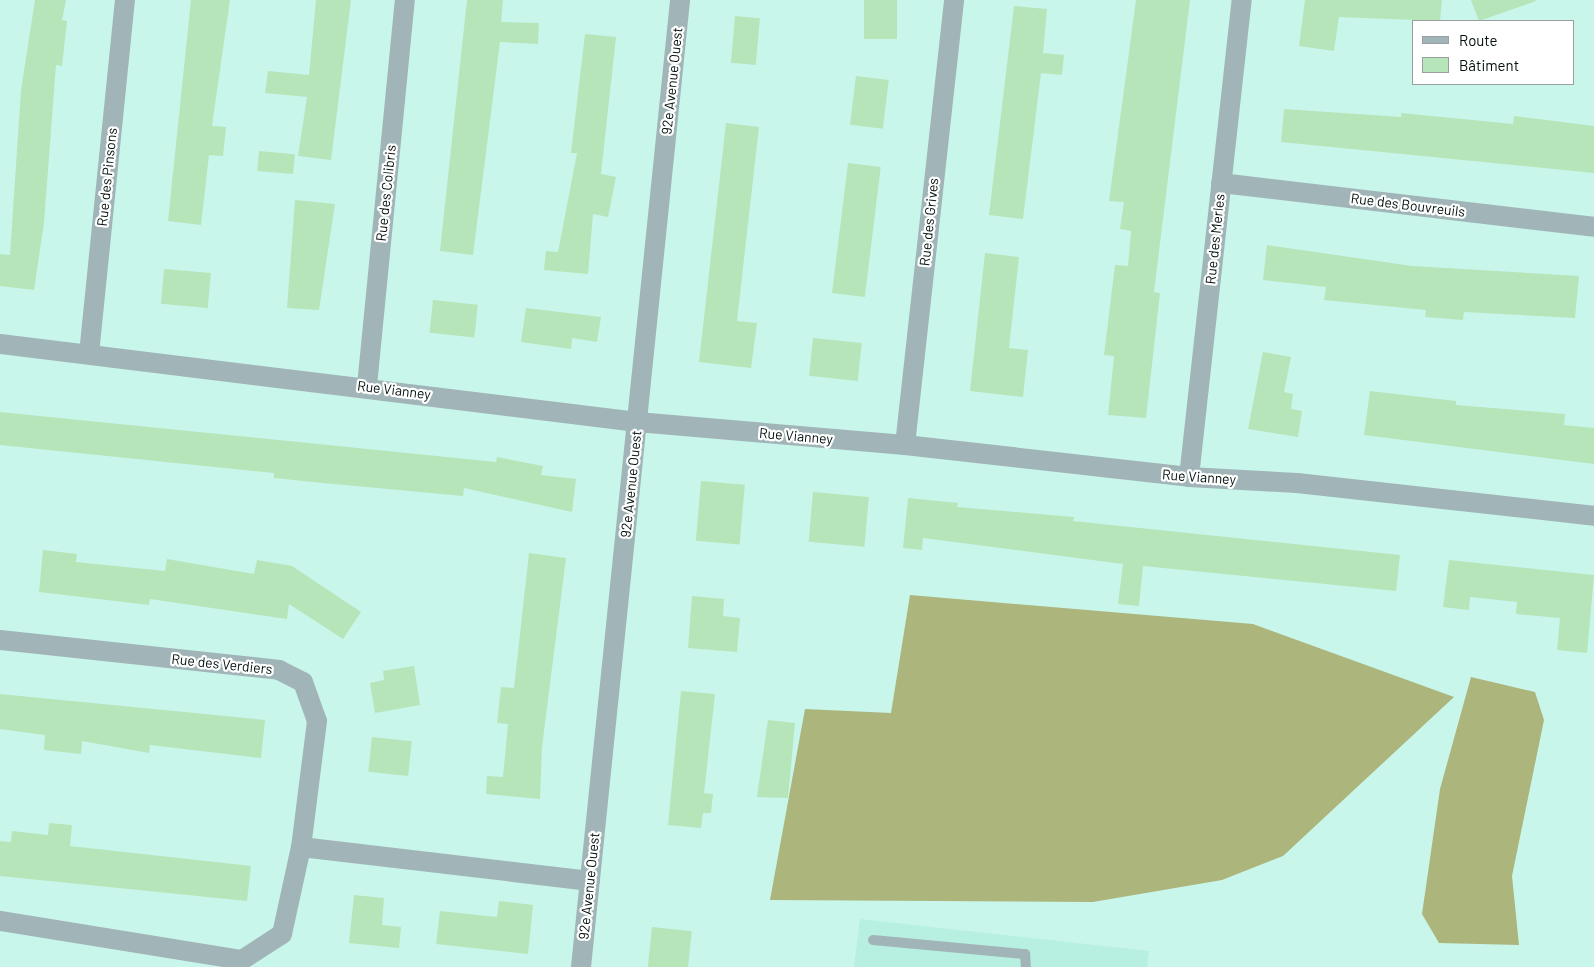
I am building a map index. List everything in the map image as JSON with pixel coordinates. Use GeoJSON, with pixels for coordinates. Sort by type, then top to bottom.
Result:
{"type":"FeatureCollection","features":[{"type":"Feature","properties":{"kind":"street","name":"Rue des Pinsons"},"geometry":{"type":"LineString","coordinates":[[89,354],[125,0]]}},
{"type":"Feature","properties":{"kind":"street","name":"Rue des Colibris"},"geometry":{"type":"LineString","coordinates":[[367,386],[405,0]]}},
{"type":"Feature","properties":{"kind":"street","name":"92e Avenue Ouest"},"geometry":{"type":"LineString","coordinates":[[580,967],[638,422],[680,0]]}},
{"type":"Feature","properties":{"kind":"street","name":"Rue des Grives"},"geometry":{"type":"LineString","coordinates":[[905,445],[954,0]]}},
{"type":"Feature","properties":{"kind":"street","name":"Rue des Merles"},"geometry":{"type":"LineString","coordinates":[[1189,478],[1242,0]]}},
{"type":"Feature","properties":{"kind":"street","name":"Rue des Bouvreuils"},"geometry":{"type":"LineString","coordinates":[[1221,183],[1594,227]]}},
{"type":"Feature","properties":{"kind":"street","name":"Rue Vianney"},"geometry":{"type":"LineString","coordinates":[[0,344],[367,386],[638,422],[905,445],[1189,478],[1297,483],[1594,516]]}},
{"type":"Feature","properties":{"kind":"street","name":"Rue des Verdiers"},"geometry":{"type":"LineString","coordinates":[[0,640],[280,670],[303,682],[317,720],[301,847],[282,934],[242,960],[0,921]]}},
{"type":"Feature","properties":{"kind":"street"},"geometry":{"type":"LineString","coordinates":[[301,847],[590,881]]}},
{"type":"Feature","properties":{"kind":"lane"},"geometry":{"type":"LineString","coordinates":[[873,940],[1025,954],[1026,967]]}},
{"type":"Feature","properties":{"kind":"shaded area"},"geometry":{"type":"Polygon","coordinates":[[[910,595],[1253,624],[1454,697],[1283,856],[1222,880],[1093,902],[770,900],[805,709],[891,713],[910,595]]]}},
{"type":"Feature","properties":{"kind":"shaded area"},"geometry":{"type":"Polygon","coordinates":[[[1471,677],[1535,692],[1544,720],[1512,876],[1519,945],[1439,943],[1422,914],[1440,789],[1471,677]]]}},
{"type":"Feature","properties":{"kind":"shaded area"},"geometry":{"type":"Polygon","coordinates":[[[860,919],[1149,951],[1147,967],[854,967],[860,919]]]}},
{"type":"Feature","properties":{"kind":"building"},"geometry":{"type":"Polygon","coordinates":[[[35,0],[66,0],[62,20],[67,21],[62,66],[56,65],[44,223],[34,290],[0,286],[0,254],[10,255],[21,90],[35,0]]]}},
{"type":"Feature","properties":{"kind":"building"},"geometry":{"type":"Polygon","coordinates":[[[191,0],[230,0],[212,126],[226,127],[223,156],[209,155],[201,225],[168,221],[191,0]]]}},
{"type":"Feature","properties":{"kind":"building"},"geometry":{"type":"Polygon","coordinates":[[[316,0],[351,0],[331,160],[298,156],[307,97],[265,93],[268,71],[309,75],[316,0]]]}},
{"type":"Feature","properties":{"kind":"building"},"geometry":{"type":"Polygon","coordinates":[[[467,0],[503,0],[501,22],[539,23],[538,44],[500,42],[473,255],[440,251],[467,0]]]}},
{"type":"Feature","properties":{"kind":"building"},"geometry":{"type":"Polygon","coordinates":[[[864,0],[897,0],[897,39],[864,39],[864,0]]]}},
{"type":"Feature","properties":{"kind":"building"},"geometry":{"type":"Polygon","coordinates":[[[1136,0],[1190,0],[1154,292],[1160,293],[1146,418],[1108,415],[1114,356],[1104,355],[1115,265],[1128,266],[1131,231],[1120,229],[1124,202],[1109,201],[1136,0]]]}},
{"type":"Feature","properties":{"kind":"building"},"geometry":{"type":"Polygon","coordinates":[[[1305,0],[1442,0],[1440,20],[1339,17],[1334,51],[1299,46],[1305,0]]]}},
{"type":"Feature","properties":{"kind":"building"},"geometry":{"type":"Polygon","coordinates":[[[1471,0],[1536,1],[1482,20],[1479,20],[1471,0]]]}},
{"type":"Feature","properties":{"kind":"building"},"geometry":{"type":"Polygon","coordinates":[[[1014,6],[1047,9],[1043,53],[1064,55],[1062,75],[1041,73],[1023,219],[989,215],[1014,6]]]}},
{"type":"Feature","properties":{"kind":"building"},"geometry":{"type":"Polygon","coordinates":[[[735,16],[760,18],[756,65],[731,63],[735,16]]]}},
{"type":"Feature","properties":{"kind":"building"},"geometry":{"type":"Polygon","coordinates":[[[585,34],[616,37],[601,174],[616,177],[608,217],[593,214],[588,274],[544,270],[546,251],[558,252],[577,153],[571,153],[585,34]]]}},
{"type":"Feature","properties":{"kind":"building"},"geometry":{"type":"Polygon","coordinates":[[[856,76],[889,80],[883,129],[850,125],[856,76]]]}},
{"type":"Feature","properties":{"kind":"building"},"geometry":{"type":"Polygon","coordinates":[[[1284,109],[1401,117],[1401,113],[1513,124],[1514,116],[1594,126],[1594,173],[1281,142],[1284,109]]]}},
{"type":"Feature","properties":{"kind":"building"},"geometry":{"type":"Polygon","coordinates":[[[726,123],[759,127],[737,321],[757,323],[751,368],[699,362],[726,123]]]}},
{"type":"Feature","properties":{"kind":"building"},"geometry":{"type":"Polygon","coordinates":[[[259,151],[295,154],[293,174],[257,171],[259,151]]]}},
{"type":"Feature","properties":{"kind":"building"},"geometry":{"type":"Polygon","coordinates":[[[848,163],[881,167],[865,297],[832,293],[848,163]]]}},
{"type":"Feature","properties":{"kind":"building"},"geometry":{"type":"Polygon","coordinates":[[[295,200],[335,204],[319,310],[287,308],[295,200]]]}},
{"type":"Feature","properties":{"kind":"building"},"geometry":{"type":"Polygon","coordinates":[[[1267,245],[1412,266],[1579,276],[1575,318],[1464,312],[1463,320],[1425,317],[1426,310],[1324,300],[1326,287],[1263,280],[1267,245]]]}},
{"type":"Feature","properties":{"kind":"building"},"geometry":{"type":"Polygon","coordinates":[[[985,253],[1019,257],[1009,348],[1028,350],[1023,397],[970,391],[985,253]]]}},
{"type":"Feature","properties":{"kind":"building"},"geometry":{"type":"Polygon","coordinates":[[[164,269],[211,273],[208,308],[161,304],[164,269]]]}},
{"type":"Feature","properties":{"kind":"building"},"geometry":{"type":"Polygon","coordinates":[[[433,300],[478,305],[474,338],[430,333],[433,300]]]}},
{"type":"Feature","properties":{"kind":"building"},"geometry":{"type":"Polygon","coordinates":[[[526,308],[601,317],[597,342],[572,338],[571,349],[521,342],[526,308]]]}},
{"type":"Feature","properties":{"kind":"building"},"geometry":{"type":"Polygon","coordinates":[[[813,338],[862,343],[858,381],[809,376],[813,338]]]}},
{"type":"Feature","properties":{"kind":"building"},"geometry":{"type":"Polygon","coordinates":[[[1263,352],[1291,357],[1284,392],[1293,394],[1291,409],[1302,411],[1298,437],[1248,429],[1263,352]]]}},
{"type":"Feature","properties":{"kind":"building"},"geometry":{"type":"Polygon","coordinates":[[[1370,391],[1456,401],[1456,405],[1565,414],[1564,425],[1594,428],[1594,464],[1364,435],[1370,391]]]}},
{"type":"Feature","properties":{"kind":"building"},"geometry":{"type":"Polygon","coordinates":[[[0,412],[496,462],[497,457],[543,466],[541,475],[576,479],[572,512],[464,488],[463,496],[274,478],[274,473],[0,445],[0,412]]]}},
{"type":"Feature","properties":{"kind":"building"},"geometry":{"type":"Polygon","coordinates":[[[701,481],[745,485],[740,545],[696,541],[701,481]]]}},
{"type":"Feature","properties":{"kind":"building"},"geometry":{"type":"Polygon","coordinates":[[[813,492],[869,497],[864,547],[809,542],[813,492]]]}},
{"type":"Feature","properties":{"kind":"building"},"geometry":{"type":"Polygon","coordinates":[[[908,498],[958,503],[957,507],[1074,517],[1073,521],[1400,555],[1396,591],[1143,566],[1139,606],[1118,604],[1123,564],[923,538],[922,550],[903,548],[908,498]]]}},
{"type":"Feature","properties":{"kind":"building"},"geometry":{"type":"Polygon","coordinates":[[[43,550],[77,554],[76,562],[165,571],[167,559],[254,574],[257,560],[292,566],[361,612],[343,639],[289,604],[287,619],[150,599],[149,605],[39,592],[43,550]]]}},
{"type":"Feature","properties":{"kind":"building"},"geometry":{"type":"Polygon","coordinates":[[[529,553],[566,558],[542,747],[540,799],[486,794],[487,776],[503,777],[508,724],[497,723],[501,687],[514,688],[529,553]]]}},
{"type":"Feature","properties":{"kind":"building"},"geometry":{"type":"Polygon","coordinates":[[[1449,560],[1594,575],[1587,653],[1557,650],[1560,618],[1516,614],[1517,602],[1470,597],[1469,610],[1443,607],[1449,560]]]}},
{"type":"Feature","properties":{"kind":"building"},"geometry":{"type":"Polygon","coordinates":[[[692,596],[724,599],[723,616],[740,618],[737,652],[688,648],[692,596]]]}},
{"type":"Feature","properties":{"kind":"building"},"geometry":{"type":"Polygon","coordinates":[[[414,666],[420,705],[375,713],[370,683],[384,680],[383,671],[414,666]]]}},
{"type":"Feature","properties":{"kind":"building"},"geometry":{"type":"Polygon","coordinates":[[[681,691],[715,694],[704,793],[713,794],[711,813],[703,813],[701,828],[668,825],[681,691]]]}},
{"type":"Feature","properties":{"kind":"building"},"geometry":{"type":"Polygon","coordinates":[[[0,694],[265,720],[261,758],[150,745],[149,753],[82,741],[81,754],[44,750],[45,735],[0,729],[0,694]]]}},
{"type":"Feature","properties":{"kind":"building"},"geometry":{"type":"Polygon","coordinates":[[[768,720],[795,723],[788,798],[757,797],[768,720]]]}},
{"type":"Feature","properties":{"kind":"building"},"geometry":{"type":"Polygon","coordinates":[[[372,737],[412,741],[408,776],[368,772],[372,737]]]}},
{"type":"Feature","properties":{"kind":"building"},"geometry":{"type":"Polygon","coordinates":[[[49,823],[72,825],[70,846],[251,866],[247,901],[0,876],[0,841],[11,842],[12,831],[48,835],[49,823]]]}},
{"type":"Feature","properties":{"kind":"building"},"geometry":{"type":"Polygon","coordinates":[[[354,895],[384,898],[382,925],[401,927],[399,948],[349,943],[354,895]]]}},
{"type":"Feature","properties":{"kind":"building"},"geometry":{"type":"Polygon","coordinates":[[[499,901],[533,905],[528,954],[436,944],[440,911],[497,917],[499,901]]]}},
{"type":"Feature","properties":{"kind":"building"},"geometry":{"type":"Polygon","coordinates":[[[652,927],[692,931],[688,967],[648,967],[652,927]]]}}]}
